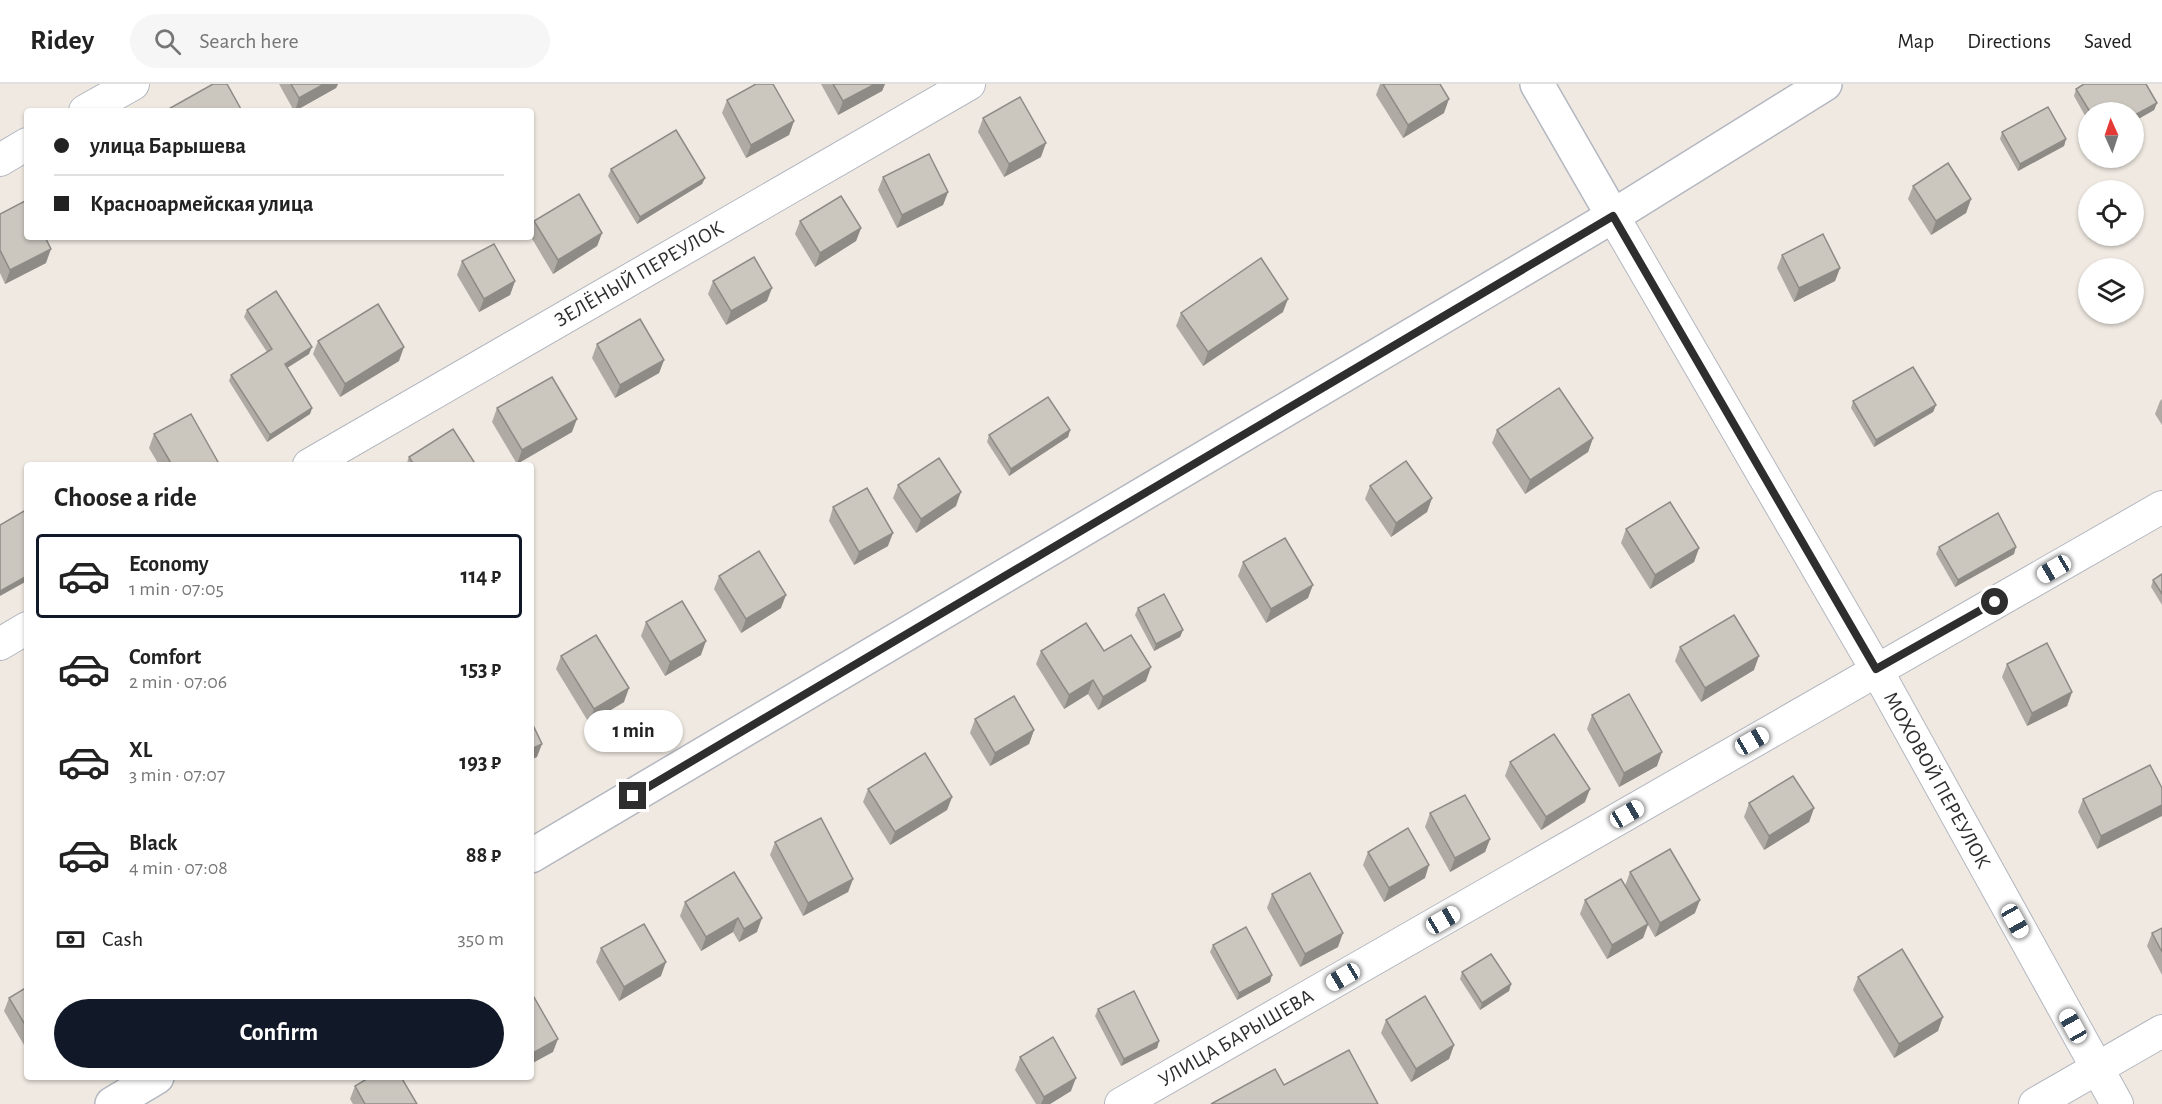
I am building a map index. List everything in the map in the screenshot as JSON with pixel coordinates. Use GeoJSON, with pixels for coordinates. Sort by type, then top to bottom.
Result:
{"type":"FeatureCollection","features":[{"type":"Feature","properties":{"kind":"main road","name":"МОХОВОЙ ПЕРЕУЛОК"},"geometry":{"type":"LineString","coordinates":[[1537,84],[1613,216]]}},
{"type":"Feature","properties":{"kind":"main road"},"geometry":{"type":"LineString","coordinates":[[534,854],[1613,216],[1825,84]]}},
{"type":"Feature","properties":{"kind":"main road"},"geometry":{"type":"LineString","coordinates":[[112,1104],[153,1080]]}},
{"type":"Feature","properties":{"kind":"street"},"geometry":{"type":"LineString","coordinates":[[91,108],[133,84]]}},
{"type":"Feature","properties":{"kind":"street","name":"ЗЕЛЁНЫЙ ПЕРЕУЛОК"},"geometry":{"type":"LineString","coordinates":[[314,462],[969,84]]}},
{"type":"Feature","properties":{"kind":"street"},"geometry":{"type":"LineString","coordinates":[[0,160],[24,146]]}},
{"type":"Feature","properties":{"kind":"street","name":"МОХОВОЙ ПЕРЕУЛОК"},"geometry":{"type":"LineString","coordinates":[[1613,216],[1876,669],[2117,1104]]}},
{"type":"Feature","properties":{"kind":"street","name":"УЛИЦА БАРЫШЕВА"},"geometry":{"type":"LineString","coordinates":[[1121,1104],[2162,507]]}},
{"type":"Feature","properties":{"kind":"street"},"geometry":{"type":"LineString","coordinates":[[0,644],[24,630]]}},
{"type":"Feature","properties":{"kind":"street"},"geometry":{"type":"LineString","coordinates":[[2035,1104],[2162,1031]]}},
{"type":"Feature","properties":{"kind":"building"},"geometry":{"type":"Polygon","coordinates":[[[213,84],[227,84],[240,108],[170,108],[213,84]]]}},
{"type":"Feature","properties":{"kind":"building"},"geometry":{"type":"Polygon","coordinates":[[[291,84],[324,84],[299,98],[291,84]]]}},
{"type":"Feature","properties":{"kind":"building"},"geometry":{"type":"Polygon","coordinates":[[[756,84],[773,84],[794,121],[751,145],[727,100],[756,84]]]}},
{"type":"Feature","properties":{"kind":"building"},"geometry":{"type":"Polygon","coordinates":[[[833,84],[875,84],[843,101],[833,84]]]}},
{"type":"Feature","properties":{"kind":"building"},"geometry":{"type":"Polygon","coordinates":[[[1383,84],[1440,84],[1449,99],[1408,125],[1383,84]]]}},
{"type":"Feature","properties":{"kind":"building"},"geometry":{"type":"Polygon","coordinates":[[[2084,84],[2146,84],[2157,103],[2144,110],[2144,102],[2084,102],[2076,89],[2084,84]]]}},
{"type":"Feature","properties":{"kind":"building"},"geometry":{"type":"Polygon","coordinates":[[[1020,97],[1046,143],[1009,164],[983,118],[1020,97]]]}},
{"type":"Feature","properties":{"kind":"building"},"geometry":{"type":"Polygon","coordinates":[[[2048,107],[2066,139],[2020,164],[2002,132],[2048,107]]]}},
{"type":"Feature","properties":{"kind":"building"},"geometry":{"type":"Polygon","coordinates":[[[676,130],[705,178],[640,217],[611,169],[676,130]]]}},
{"type":"Feature","properties":{"kind":"building"},"geometry":{"type":"Polygon","coordinates":[[[929,154],[948,192],[902,215],[883,177],[929,154]]]}},
{"type":"Feature","properties":{"kind":"building"},"geometry":{"type":"Polygon","coordinates":[[[1948,163],[1971,199],[1936,221],[1913,186],[1948,163]]]}},
{"type":"Feature","properties":{"kind":"building"},"geometry":{"type":"Polygon","coordinates":[[[579,194],[602,233],[558,260],[534,221],[579,194]]]}},
{"type":"Feature","properties":{"kind":"building"},"geometry":{"type":"Polygon","coordinates":[[[841,196],[861,228],[820,253],[800,221],[841,196]]]}},
{"type":"Feature","properties":{"kind":"building"},"geometry":{"type":"Polygon","coordinates":[[[24,202],[24,240],[46,240],[51,249],[10,270],[0,250],[0,214],[24,202]]]}},
{"type":"Feature","properties":{"kind":"building"},"geometry":{"type":"Polygon","coordinates":[[[1823,234],[1840,268],[1799,288],[1782,255],[1823,234]]]}},
{"type":"Feature","properties":{"kind":"building"},"geometry":{"type":"Polygon","coordinates":[[[494,244],[515,281],[484,299],[462,261],[494,244]]]}},
{"type":"Feature","properties":{"kind":"building"},"geometry":{"type":"Polygon","coordinates":[[[754,257],[772,288],[731,311],[713,281],[754,257]]]}},
{"type":"Feature","properties":{"kind":"building"},"geometry":{"type":"Polygon","coordinates":[[[1261,258],[1288,299],[1208,352],[1181,313],[1261,258]]]}},
{"type":"Feature","properties":{"kind":"building"},"geometry":{"type":"Polygon","coordinates":[[[276,291],[312,347],[285,364],[312,408],[270,435],[231,375],[272,349],[247,310],[276,291]]]}},
{"type":"Feature","properties":{"kind":"building"},"geometry":{"type":"Polygon","coordinates":[[[378,304],[404,347],[345,384],[318,341],[378,304]]]}},
{"type":"Feature","properties":{"kind":"building"},"geometry":{"type":"Polygon","coordinates":[[[640,319],[664,360],[620,385],[597,344],[640,319]]]}},
{"type":"Feature","properties":{"kind":"building"},"geometry":{"type":"Polygon","coordinates":[[[1913,367],[1936,405],[1876,440],[1853,401],[1913,367]]]}},
{"type":"Feature","properties":{"kind":"building"},"geometry":{"type":"Polygon","coordinates":[[[552,377],[577,419],[522,450],[497,408],[552,377]]]}},
{"type":"Feature","properties":{"kind":"building"},"geometry":{"type":"Polygon","coordinates":[[[1559,388],[1593,438],[1530,480],[1497,430],[1559,388]]]}},
{"type":"Feature","properties":{"kind":"building"},"geometry":{"type":"Polygon","coordinates":[[[1048,397],[1070,430],[1011,469],[989,435],[1048,397]]]}},
{"type":"Feature","properties":{"kind":"building"},"geometry":{"type":"Polygon","coordinates":[[[191,414],[218,462],[170,462],[154,434],[191,414]]]}},
{"type":"Feature","properties":{"kind":"building"},"geometry":{"type":"Polygon","coordinates":[[[453,429],[474,462],[412,462],[409,457],[453,429]]]}},
{"type":"Feature","properties":{"kind":"building"},"geometry":{"type":"Polygon","coordinates":[[[939,458],[961,492],[921,519],[898,485],[939,458]]]}},
{"type":"Feature","properties":{"kind":"building"},"geometry":{"type":"Polygon","coordinates":[[[1406,461],[1432,498],[1396,523],[1370,486],[1406,461]]]}},
{"type":"Feature","properties":{"kind":"building"},"geometry":{"type":"Polygon","coordinates":[[[867,488],[893,533],[859,552],[833,507],[867,488]]]}},
{"type":"Feature","properties":{"kind":"building"},"geometry":{"type":"Polygon","coordinates":[[[1670,502],[1699,548],[1655,575],[1626,529],[1670,502]]]}},
{"type":"Feature","properties":{"kind":"building"},"geometry":{"type":"Polygon","coordinates":[[[24,511],[24,578],[0,591],[0,525],[24,511]]]}},
{"type":"Feature","properties":{"kind":"building"},"geometry":{"type":"Polygon","coordinates":[[[1998,513],[2016,547],[1958,580],[1939,547],[1998,513]]]}},
{"type":"Feature","properties":{"kind":"building"},"geometry":{"type":"Polygon","coordinates":[[[1285,538],[1313,585],[1271,609],[1243,562],[1285,538]]]}},
{"type":"Feature","properties":{"kind":"building"},"geometry":{"type":"Polygon","coordinates":[[[759,551],[786,595],[746,619],[719,576],[759,551]]]}},
{"type":"Feature","properties":{"kind":"building"},"geometry":{"type":"Polygon","coordinates":[[[2162,574],[2162,594],[2153,580],[2162,574]]]}},
{"type":"Feature","properties":{"kind":"building"},"geometry":{"type":"Polygon","coordinates":[[[1164,594],[1183,630],[1156,644],[1138,608],[1164,594]]]}},
{"type":"Feature","properties":{"kind":"building"},"geometry":{"type":"Polygon","coordinates":[[[682,601],[706,641],[670,662],[646,622],[682,601]]]}},
{"type":"Feature","properties":{"kind":"building"},"geometry":{"type":"Polygon","coordinates":[[[1734,615],[1759,656],[1705,688],[1680,647],[1734,615]]]}},
{"type":"Feature","properties":{"kind":"building"},"geometry":{"type":"Polygon","coordinates":[[[1086,623],[1104,651],[1131,635],[1151,667],[1103,697],[1093,680],[1069,695],[1041,651],[1086,623]]]}},
{"type":"Feature","properties":{"kind":"building"},"geometry":{"type":"Polygon","coordinates":[[[596,635],[629,688],[594,709],[561,656],[596,635]]]}},
{"type":"Feature","properties":{"kind":"building"},"geometry":{"type":"Polygon","coordinates":[[[2047,643],[2072,692],[2032,713],[2007,664],[2047,643]]]}},
{"type":"Feature","properties":{"kind":"building"},"geometry":{"type":"Polygon","coordinates":[[[1629,694],[1662,752],[1624,773],[1592,715],[1629,694]]]}},
{"type":"Feature","properties":{"kind":"building"},"geometry":{"type":"Polygon","coordinates":[[[1014,696],[1034,730],[995,753],[975,719],[1014,696]]]}},
{"type":"Feature","properties":{"kind":"building"},"geometry":{"type":"Polygon","coordinates":[[[534,727],[542,744],[534,748],[534,727]]]}},
{"type":"Feature","properties":{"kind":"building"},"geometry":{"type":"Polygon","coordinates":[[[1554,734],[1590,789],[1546,817],[1510,762],[1554,734]]]}},
{"type":"Feature","properties":{"kind":"building"},"geometry":{"type":"Polygon","coordinates":[[[925,753],[952,797],[895,832],[868,789],[925,753]]]}},
{"type":"Feature","properties":{"kind":"building"},"geometry":{"type":"Polygon","coordinates":[[[2150,765],[2162,788],[2162,805],[2101,836],[2083,799],[2150,765]]]}},
{"type":"Feature","properties":{"kind":"building"},"geometry":{"type":"Polygon","coordinates":[[[1793,776],[1814,808],[1769,836],[1749,803],[1793,776]]]}},
{"type":"Feature","properties":{"kind":"building"},"geometry":{"type":"Polygon","coordinates":[[[1465,795],[1490,839],[1455,858],[1430,813],[1465,795]]]}},
{"type":"Feature","properties":{"kind":"building"},"geometry":{"type":"Polygon","coordinates":[[[821,818],[853,879],[808,903],[775,842],[821,818]]]}},
{"type":"Feature","properties":{"kind":"building"},"geometry":{"type":"Polygon","coordinates":[[[1408,828],[1429,865],[1389,888],[1368,852],[1408,828]]]}},
{"type":"Feature","properties":{"kind":"building"},"geometry":{"type":"Polygon","coordinates":[[[1670,849],[1700,900],[1660,923],[1630,872],[1670,849]]]}},
{"type":"Feature","properties":{"kind":"building"},"geometry":{"type":"Polygon","coordinates":[[[734,872],[762,918],[744,929],[738,918],[706,937],[685,902],[734,872]]]}},
{"type":"Feature","properties":{"kind":"building"},"geometry":{"type":"Polygon","coordinates":[[[1310,873],[1343,933],[1305,954],[1272,894],[1310,873]]]}},
{"type":"Feature","properties":{"kind":"building"},"geometry":{"type":"Polygon","coordinates":[[[1621,879],[1648,924],[1612,945],[1585,900],[1621,879]]]}},
{"type":"Feature","properties":{"kind":"building"},"geometry":{"type":"Polygon","coordinates":[[[644,924],[666,962],[624,987],[601,948],[644,924]]]}},
{"type":"Feature","properties":{"kind":"building"},"geometry":{"type":"Polygon","coordinates":[[[1246,927],[1272,975],[1239,993],[1213,945],[1246,927]]]}},
{"type":"Feature","properties":{"kind":"building"},"geometry":{"type":"Polygon","coordinates":[[[2162,928],[2162,952],[2152,933],[2162,928]]]}},
{"type":"Feature","properties":{"kind":"building"},"geometry":{"type":"Polygon","coordinates":[[[1902,949],[1943,1017],[1899,1044],[1858,977],[1902,949]]]}},
{"type":"Feature","properties":{"kind":"building"},"geometry":{"type":"Polygon","coordinates":[[[1491,954],[1511,984],[1482,1003],[1462,972],[1491,954]]]}},
{"type":"Feature","properties":{"kind":"building"},"geometry":{"type":"Polygon","coordinates":[[[24,989],[24,1023],[9,998],[24,989]]]}},
{"type":"Feature","properties":{"kind":"building"},"geometry":{"type":"Polygon","coordinates":[[[1134,991],[1159,1041],[1124,1059],[1098,1009],[1134,991]]]}},
{"type":"Feature","properties":{"kind":"building"},"geometry":{"type":"Polygon","coordinates":[[[1425,996],[1454,1045],[1416,1069],[1386,1020],[1425,996]]]}},
{"type":"Feature","properties":{"kind":"building"},"geometry":{"type":"Polygon","coordinates":[[[534,997],[558,1039],[534,1052],[534,997]]]}},
{"type":"Feature","properties":{"kind":"building"},"geometry":{"type":"Polygon","coordinates":[[[1053,1037],[1076,1078],[1044,1097],[1020,1057],[1053,1037]]]}},
{"type":"Feature","properties":{"kind":"building"},"geometry":{"type":"Polygon","coordinates":[[[1349,1050],[1378,1104],[1211,1104],[1275,1069],[1284,1085],[1349,1050]]]}},
{"type":"Feature","properties":{"kind":"building"},"geometry":{"type":"Polygon","coordinates":[[[365,1080],[403,1080],[417,1104],[365,1104],[355,1086],[365,1080]]]}},
{"type":"Feature","properties":{"kind":"route"},"geometry":{"type":"LineString","coordinates":[[633,796],[1613,216],[1876,669],[1995,602]]}}]}
